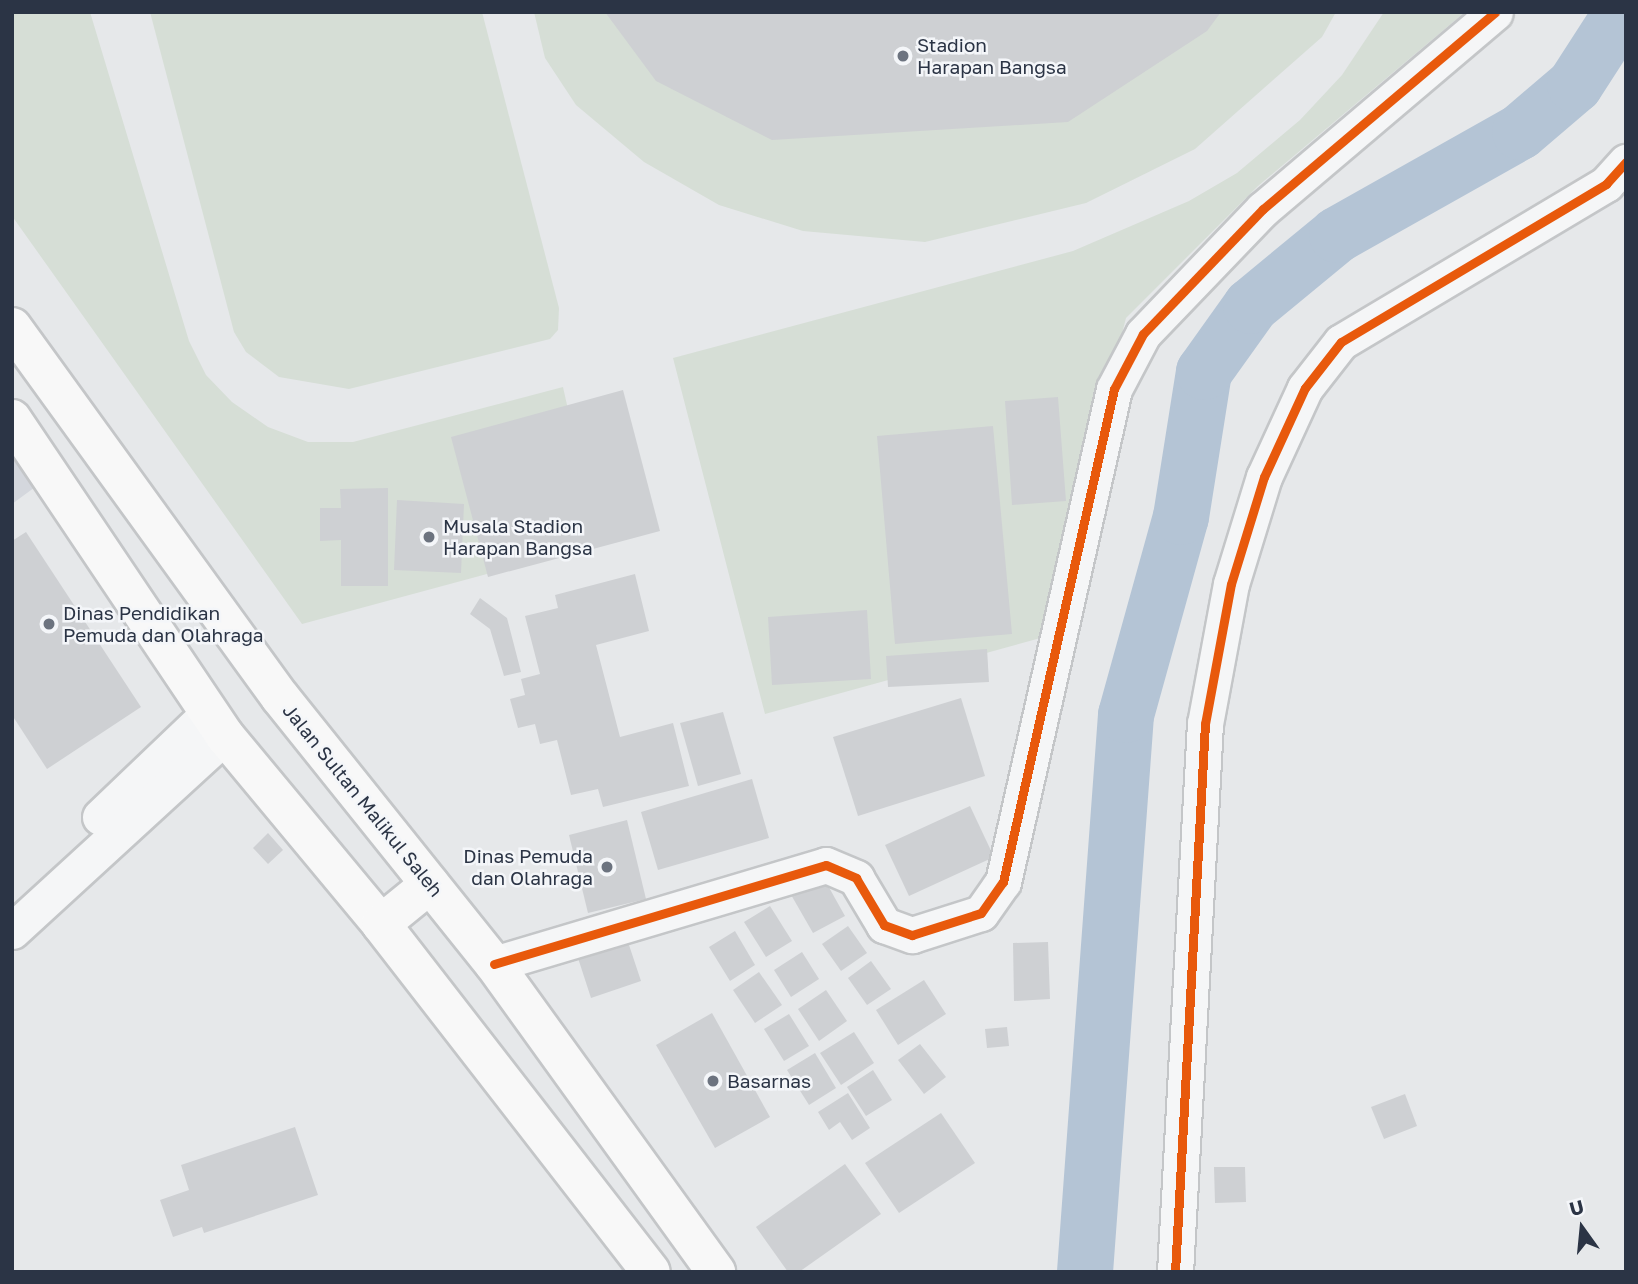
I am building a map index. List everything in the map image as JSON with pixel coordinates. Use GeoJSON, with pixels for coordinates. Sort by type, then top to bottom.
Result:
{"type":"FeatureCollection","features":[{"type":"Feature","properties":{"kind":"main road","name":"Jalan Sultan Malikul Saleh"},"geometry":{"type":"LineString","coordinates":[[12,327],[280,697],[494,964],[716,1272]]}},
{"type":"Feature","properties":{"kind":"main road"},"geometry":{"type":"LineString","coordinates":[[66,400],[19,427],[217,724],[381,923],[650,1272]]}},
{"type":"Feature","properties":{"kind":"main road"},"geometry":{"type":"LineString","coordinates":[[381,923],[430,884]]}},
{"type":"Feature","properties":{"kind":"street"},"geometry":{"type":"LineString","coordinates":[[494,964],[826,866],[856,878],[884,925],[912,935],[954,927],[981,913],[1003,882],[1114,389],[1143,334],[1263,209],[1495,12]]}},
{"type":"Feature","properties":{"kind":"street"},"geometry":{"type":"LineString","coordinates":[[1175,1272],[1205,724],[1231,584],[1264,477],[1306,388],[1341,342],[1606,184],[1626,162]]}},
{"type":"Feature","properties":{"kind":"street"},"geometry":{"type":"LineString","coordinates":[[12,898],[217,724]]}},
{"type":"Feature","properties":{"kind":"street"},"geometry":{"type":"LineString","coordinates":[[12,930],[217,724]]}},
{"type":"Feature","properties":{"kind":"shaded area"},"geometry":{"type":"Polygon","coordinates":[[[12,12],[90,12],[189,341],[206,375],[232,402],[268,427],[308,442],[353,442],[563,387],[598,544],[302,624],[12,216],[12,12]]]}},
{"type":"Feature","properties":{"kind":"shaded area"},"geometry":{"type":"Polygon","coordinates":[[[150,12],[482,12],[559,308],[558,330],[550,339],[349,389],[279,377],[246,352],[234,332],[150,12]]]}},
{"type":"Feature","properties":{"kind":"shaded area"},"geometry":{"type":"Polygon","coordinates":[[[534,12],[1336,12],[1322,37],[1195,149],[1086,203],[925,242],[803,231],[719,205],[644,162],[576,105],[545,58],[534,12]]]}},
{"type":"Feature","properties":{"kind":"shaded area"},"geometry":{"type":"Polygon","coordinates":[[[1384,12],[1465,12],[1258,186],[1126,318],[1044,637],[765,714],[673,358],[1073,251],[1189,201],[1237,173],[1300,120],[1342,75],[1384,12]]]}},
{"type":"Feature","properties":{"kind":"shaded area"},"geometry":{"type":"Polygon","coordinates":[[[12,395],[61,468],[12,504],[12,395]]]}},
{"type":"Feature","properties":{"kind":"building","name":"Stadion Harapan Bangsa"},"geometry":{"type":"Polygon","coordinates":[[[605,12],[1221,12],[1207,31],[1068,122],[772,140],[656,81],[605,12]]]}},
{"type":"Feature","properties":{"kind":"building"},"geometry":{"type":"Polygon","coordinates":[[[623,390],[660,531],[488,577],[451,437],[623,390]]]}},
{"type":"Feature","properties":{"kind":"building"},"geometry":{"type":"Polygon","coordinates":[[[1058,397],[1066,501],[1012,505],[1005,401],[1058,397]]]}},
{"type":"Feature","properties":{"kind":"building"},"geometry":{"type":"Polygon","coordinates":[[[993,426],[1012,634],[895,644],[877,436],[993,426]]]}},
{"type":"Feature","properties":{"kind":"building"},"geometry":{"type":"Polygon","coordinates":[[[388,488],[388,586],[341,586],[341,540],[320,541],[320,508],[341,508],[340,489],[388,488]]]}},
{"type":"Feature","properties":{"kind":"building","name":"Musala Stadion Harapan Bangsa"},"geometry":{"type":"Polygon","coordinates":[[[397,500],[464,504],[461,573],[394,570],[397,500]]]}},
{"type":"Feature","properties":{"kind":"building","name":"Dinas Pendidikan Pemuda dan Olahraga"},"geometry":{"type":"Polygon","coordinates":[[[26,532],[141,707],[47,769],[12,715],[12,541],[26,532]]]}},
{"type":"Feature","properties":{"kind":"building"},"geometry":{"type":"Polygon","coordinates":[[[635,574],[649,631],[596,645],[620,737],[673,723],[689,786],[603,807],[598,789],[571,795],[557,740],[540,744],[535,724],[518,728],[510,699],[525,695],[521,679],[540,674],[525,616],[558,608],[555,595],[635,574]]]}},
{"type":"Feature","properties":{"kind":"building"},"geometry":{"type":"Polygon","coordinates":[[[480,598],[507,618],[521,672],[504,676],[490,629],[470,614],[480,598]]]}},
{"type":"Feature","properties":{"kind":"building"},"geometry":{"type":"Polygon","coordinates":[[[867,610],[871,679],[772,685],[768,617],[867,610]]]}},
{"type":"Feature","properties":{"kind":"building"},"geometry":{"type":"Polygon","coordinates":[[[987,649],[989,682],[888,687],[886,656],[987,649]]]}},
{"type":"Feature","properties":{"kind":"building"},"geometry":{"type":"Polygon","coordinates":[[[961,698],[985,776],[858,816],[833,737],[961,698]]]}},
{"type":"Feature","properties":{"kind":"building"},"geometry":{"type":"Polygon","coordinates":[[[723,712],[741,774],[698,786],[680,723],[723,712]]]}},
{"type":"Feature","properties":{"kind":"building"},"geometry":{"type":"Polygon","coordinates":[[[752,779],[769,838],[658,870],[641,812],[752,779]]]}},
{"type":"Feature","properties":{"kind":"building"},"geometry":{"type":"Polygon","coordinates":[[[970,806],[994,857],[909,896],[885,845],[970,806]]]}},
{"type":"Feature","properties":{"kind":"building","name":"Dinas Pemuda dan Olahraga"},"geometry":{"type":"Polygon","coordinates":[[[627,820],[646,899],[588,913],[569,835],[627,820]]]}},
{"type":"Feature","properties":{"kind":"building"},"geometry":{"type":"Polygon","coordinates":[[[268,833],[283,850],[268,864],[253,848],[268,833]]]}},
{"type":"Feature","properties":{"kind":"building"},"geometry":{"type":"Polygon","coordinates":[[[822,875],[845,916],[813,933],[790,893],[822,875]]]}},
{"type":"Feature","properties":{"kind":"building"},"geometry":{"type":"Polygon","coordinates":[[[770,906],[792,941],[766,957],[744,922],[770,906]]]}},
{"type":"Feature","properties":{"kind":"building"},"geometry":{"type":"Polygon","coordinates":[[[848,926],[867,953],[841,971],[822,944],[848,926]]]}},
{"type":"Feature","properties":{"kind":"building"},"geometry":{"type":"Polygon","coordinates":[[[735,931],[755,965],[730,981],[709,947],[735,931]]]}},
{"type":"Feature","properties":{"kind":"building"},"geometry":{"type":"Polygon","coordinates":[[[627,939],[641,981],[591,998],[577,955],[627,939]]]}},
{"type":"Feature","properties":{"kind":"building"},"geometry":{"type":"Polygon","coordinates":[[[1048,942],[1050,999],[1014,1001],[1013,943],[1048,942]]]}},
{"type":"Feature","properties":{"kind":"building"},"geometry":{"type":"Polygon","coordinates":[[[802,952],[819,979],[791,997],[774,970],[802,952]]]}},
{"type":"Feature","properties":{"kind":"building"},"geometry":{"type":"Polygon","coordinates":[[[871,961],[891,989],[867,1005],[848,978],[871,961]]]}},
{"type":"Feature","properties":{"kind":"building"},"geometry":{"type":"Polygon","coordinates":[[[759,972],[782,1005],[755,1023],[733,990],[759,972]]]}},
{"type":"Feature","properties":{"kind":"building"},"geometry":{"type":"Polygon","coordinates":[[[924,980],[946,1014],[898,1045],[876,1010],[924,980]]]}},
{"type":"Feature","properties":{"kind":"building"},"geometry":{"type":"Polygon","coordinates":[[[826,990],[847,1021],[819,1041],[798,1009],[826,990]]]}},
{"type":"Feature","properties":{"kind":"building","name":"Basarnas"},"geometry":{"type":"Polygon","coordinates":[[[712,1013],[770,1117],[715,1148],[656,1045],[712,1013]]]}},
{"type":"Feature","properties":{"kind":"building"},"geometry":{"type":"Polygon","coordinates":[[[789,1014],[809,1046],[784,1061],[764,1029],[789,1014]]]}},
{"type":"Feature","properties":{"kind":"building"},"geometry":{"type":"Polygon","coordinates":[[[1007,1027],[1009,1046],[987,1048],[985,1029],[1007,1027]]]}},
{"type":"Feature","properties":{"kind":"building"},"geometry":{"type":"Polygon","coordinates":[[[854,1032],[874,1063],[841,1085],[820,1053],[854,1032]]]}},
{"type":"Feature","properties":{"kind":"building"},"geometry":{"type":"Polygon","coordinates":[[[920,1044],[946,1077],[924,1094],[898,1060],[920,1044]]]}},
{"type":"Feature","properties":{"kind":"building"},"geometry":{"type":"Polygon","coordinates":[[[815,1053],[836,1088],[809,1105],[787,1070],[815,1053]]]}},
{"type":"Feature","properties":{"kind":"building"},"geometry":{"type":"Polygon","coordinates":[[[873,1070],[892,1100],[866,1116],[847,1087],[873,1070]]]}},
{"type":"Feature","properties":{"kind":"building"},"geometry":{"type":"Polygon","coordinates":[[[848,1093],[870,1128],[852,1140],[840,1122],[829,1130],[818,1112],[848,1093]]]}},
{"type":"Feature","properties":{"kind":"building"},"geometry":{"type":"Polygon","coordinates":[[[1405,1094],[1417,1126],[1384,1139],[1371,1107],[1405,1094]]]}},
{"type":"Feature","properties":{"kind":"building"},"geometry":{"type":"Polygon","coordinates":[[[941,1113],[975,1163],[899,1213],[865,1163],[941,1113]]]}},
{"type":"Feature","properties":{"kind":"building"},"geometry":{"type":"Polygon","coordinates":[[[295,1127],[318,1195],[204,1233],[202,1227],[173,1237],[160,1200],[189,1190],[181,1165],[295,1127]]]}},
{"type":"Feature","properties":{"kind":"building"},"geometry":{"type":"Polygon","coordinates":[[[845,1164],[881,1214],[799,1272],[788,1272],[756,1227],[845,1164]]]}},
{"type":"Feature","properties":{"kind":"building"},"geometry":{"type":"Polygon","coordinates":[[[1214,1167],[1245,1167],[1246,1202],[1215,1203],[1214,1167]]]}},
{"type":"Feature","properties":{"kind":"waterway"},"geometry":{"type":"LineString","coordinates":[[1085,1272],[1126,715],[1181,517],[1204,372],[1251,306],[1337,235],[1520,132],[1575,85],[1622,12]]}},
{"type":"Feature","properties":{"kind":"cycle path"},"geometry":{"type":"LineString","coordinates":[[494,964],[826,865],[856,878],[884,925],[912,935],[981,913],[1003,882],[1114,389],[1143,334],[1263,209],[1495,12]]}},
{"type":"Feature","properties":{"kind":"cycle path"},"geometry":{"type":"LineString","coordinates":[[1175,1272],[1205,724],[1231,584],[1264,477],[1305,388],[1341,342],[1606,184],[1626,162]]}},
{"type":"Feature","properties":{"kind":"place","name":"Stadion Harapan Bangsa"},"geometry":{"type":"Point","coordinates":[903,56]}},
{"type":"Feature","properties":{"kind":"place","name":"Musala Stadion Harapan Bangsa"},"geometry":{"type":"Point","coordinates":[429,537]}},
{"type":"Feature","properties":{"kind":"place","name":"Dinas Pendidikan Pemuda dan Olahraga"},"geometry":{"type":"Point","coordinates":[49,624]}},
{"type":"Feature","properties":{"kind":"place","name":"Dinas Pemuda dan Olahraga"},"geometry":{"type":"Point","coordinates":[607,867]}},
{"type":"Feature","properties":{"kind":"place","name":"Basarnas"},"geometry":{"type":"Point","coordinates":[713,1081]}}]}
